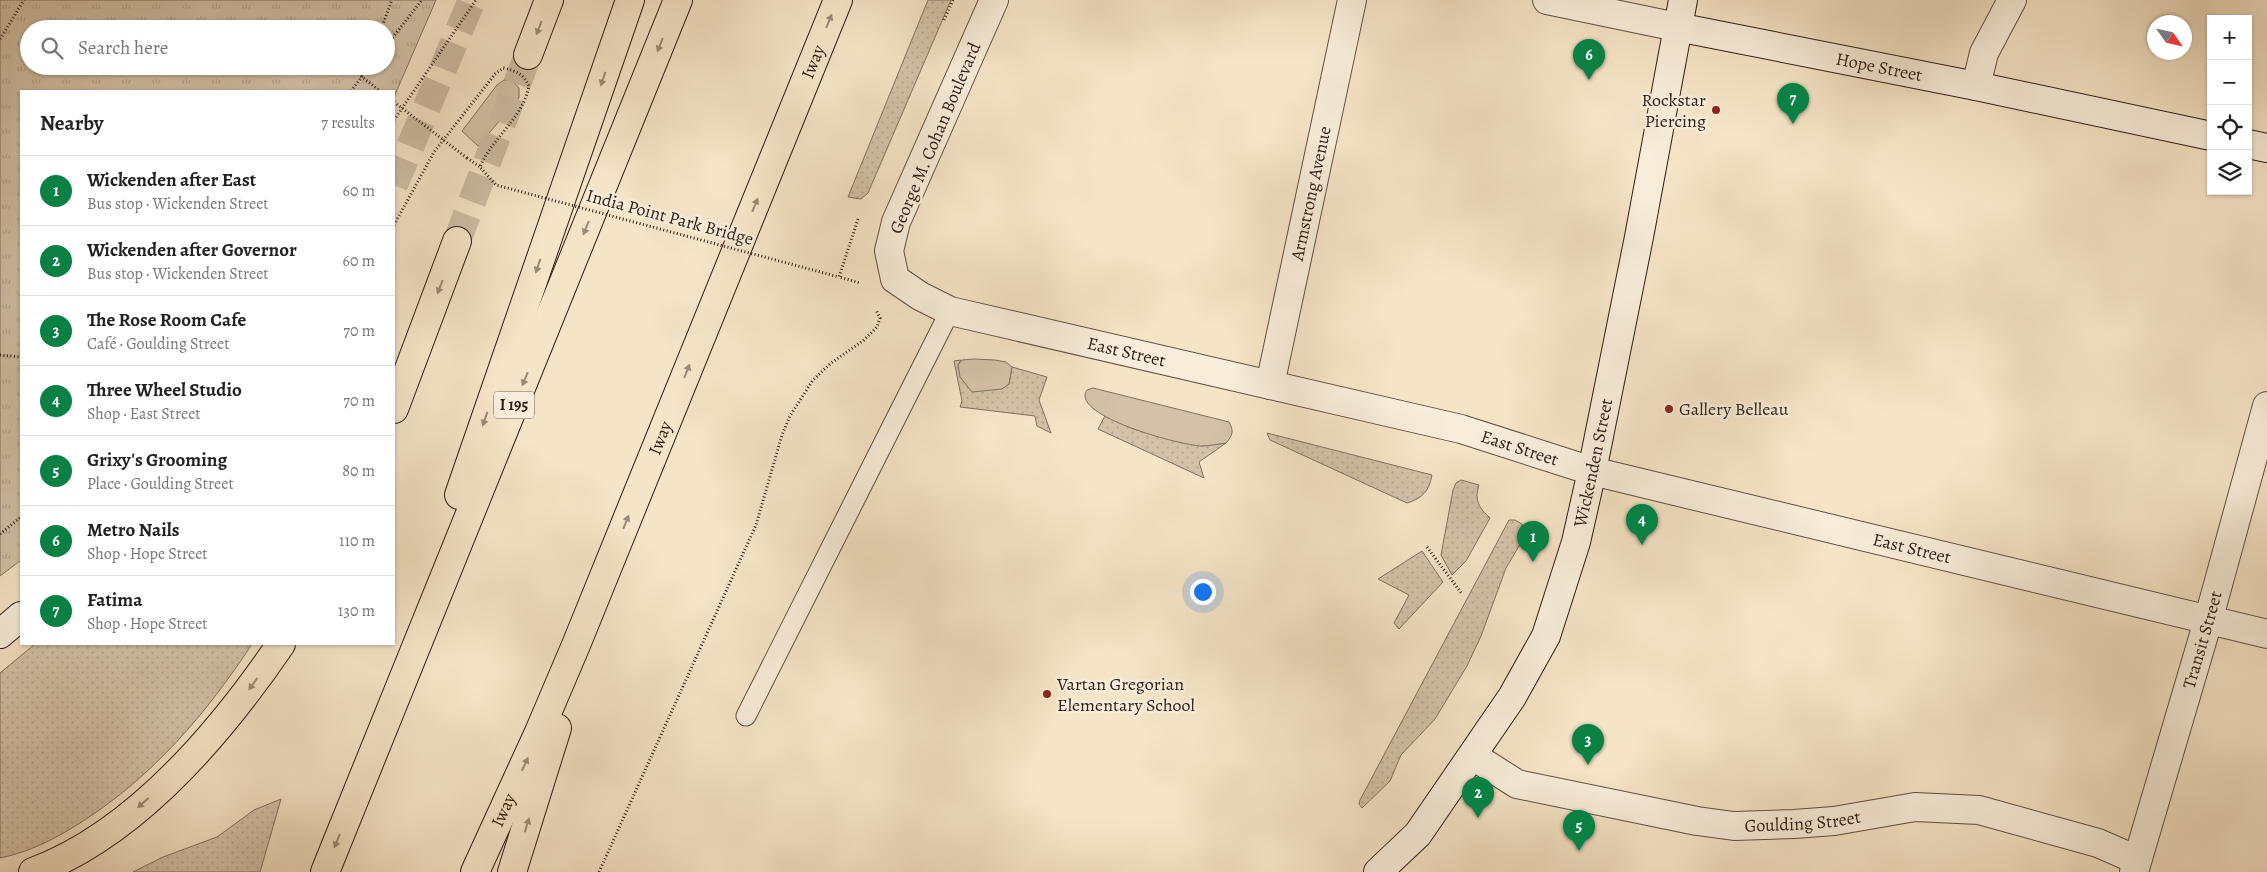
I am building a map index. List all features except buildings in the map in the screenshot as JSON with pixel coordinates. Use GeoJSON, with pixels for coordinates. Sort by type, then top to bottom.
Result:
{"type":"FeatureCollection","features":[{"type":"Feature","properties":{"kind":"highway"},"geometry":{"type":"LineString","coordinates":[[528,55],[549,0]]}},
{"type":"Feature","properties":{"kind":"highway"},"geometry":{"type":"LineString","coordinates":[[350,810],[630,0]]}},
{"type":"Feature","properties":{"kind":"highway","name":"I 195"},"geometry":{"type":"LineString","coordinates":[[325,872],[678,0]]}},
{"type":"Feature","properties":{"kind":"highway","name":"Iway"},"geometry":{"type":"LineString","coordinates":[[475,872],[539,732],[608,567],[838,0]]}},
{"type":"Feature","properties":{"kind":"highway"},"geometry":{"type":"LineString","coordinates":[[395,406],[457,241]]}},
{"type":"Feature","properties":{"kind":"highway"},"geometry":{"type":"LineString","coordinates":[[512,872],[608,567]]}},
{"type":"Feature","properties":{"kind":"highway"},"geometry":{"type":"LineString","coordinates":[[33,872],[84,846],[124,820],[154,794],[221,725],[252,687],[279,645]]}},
{"type":"Feature","properties":{"kind":"street","name":"George M. Cohan Boulevard"},"geometry":{"type":"LineString","coordinates":[[895,279],[889,251],[896,222],[994,0]]}},
{"type":"Feature","properties":{"kind":"street","name":"Armstrong Avenue"},"geometry":{"type":"LineString","coordinates":[[1270,385],[1352,0]]}},
{"type":"Feature","properties":{"kind":"street","name":"Hope Street"},"geometry":{"type":"LineString","coordinates":[[1547,0],[1976,86],[2207,135]]}},
{"type":"Feature","properties":{"kind":"street","name":"Wickenden Street"},"geometry":{"type":"LineString","coordinates":[[1383,871],[1418,834],[1473,756],[1512,697],[1546,636],[1576,542],[1592,471],[1663,115],[1683,0]]}},
{"type":"Feature","properties":{"kind":"street"},"geometry":{"type":"LineString","coordinates":[[1976,86],[1984,53],[2012,0]]}},
{"type":"Feature","properties":{"kind":"street"},"geometry":{"type":"LineString","coordinates":[[2252,145],[2267,148]]}},
{"type":"Feature","properties":{"kind":"street","name":"East Street"},"geometry":{"type":"LineString","coordinates":[[895,279],[920,296],[950,311],[1461,429],[1592,471],[2267,634]]}},
{"type":"Feature","properties":{"kind":"street","name":"Transit Street"},"geometry":{"type":"LineString","coordinates":[[2136,866],[2208,620],[2267,406]]}},
{"type":"Feature","properties":{"kind":"street"},"geometry":{"type":"LineString","coordinates":[[0,634],[20,617]]}},
{"type":"Feature","properties":{"kind":"street","name":"Goulding Street"},"geometry":{"type":"LineString","coordinates":[[1473,756],[1518,784],[1697,821],[1734,826],[1834,821],[1915,807],[1979,810],[2098,843],[2136,866]]}},
{"type":"Feature","properties":{"kind":"lane"},"geometry":{"type":"LineString","coordinates":[[746,716],[950,311]]}},
{"type":"Feature","properties":{"kind":"path"},"geometry":{"type":"LineString","coordinates":[[0,39],[24,0]]}},
{"type":"Feature","properties":{"kind":"path"},"geometry":{"type":"LineString","coordinates":[[384,20],[392,0]]}},
{"type":"Feature","properties":{"kind":"path"},"geometry":{"type":"LineString","coordinates":[[395,34],[422,0]]}},
{"type":"Feature","properties":{"kind":"path"},"geometry":{"type":"LineString","coordinates":[[395,118],[476,0]]}},
{"type":"Feature","properties":{"kind":"path"},"geometry":{"type":"LineString","coordinates":[[395,223],[443,139],[495,74],[504,68],[515,70],[523,76],[529,86],[527,96],[522,106],[486,153],[480,167]]}},
{"type":"Feature","properties":{"kind":"path"},"geometry":{"type":"LineString","coordinates":[[352,90],[362,76],[379,90]]}},
{"type":"Feature","properties":{"kind":"path","name":"India Point Park Bridge"},"geometry":{"type":"LineString","coordinates":[[395,103],[480,167],[496,185],[860,282],[864,289]]}},
{"type":"Feature","properties":{"kind":"path"},"geometry":{"type":"LineString","coordinates":[[599,872],[756,526],[782,435],[790,416],[813,380],[877,327],[880,318],[875,308]]}},
{"type":"Feature","properties":{"kind":"path"},"geometry":{"type":"LineString","coordinates":[[0,355],[20,357]]}},
{"type":"Feature","properties":{"kind":"path"},"geometry":{"type":"LineString","coordinates":[[0,534],[20,518]]}},
{"type":"Feature","properties":{"kind":"path"},"geometry":{"type":"LineString","coordinates":[[1427,547],[1462,594]]}},
{"type":"Feature","properties":{"kind":"green space"},"geometry":{"type":"Polygon","coordinates":[[[0,0],[436,0],[395,95],[395,90],[20,90],[20,561],[0,576],[0,0]]]}},
{"type":"Feature","properties":{"kind":"green space"},"geometry":{"type":"Polygon","coordinates":[[[928,0],[951,0],[868,193],[861,199],[848,197],[928,0]]]}},
{"type":"Feature","properties":{"kind":"green space"},"geometry":{"type":"Polygon","coordinates":[[[504,80],[511,81],[519,88],[519,98],[478,146],[462,131],[497,85],[504,80]]]}},
{"type":"Feature","properties":{"kind":"green space"},"geometry":{"type":"Polygon","coordinates":[[[974,359],[1006,362],[1012,367],[1009,384],[1002,389],[972,392],[960,377],[958,365],[962,360],[974,359]]]}},
{"type":"Feature","properties":{"kind":"green space"},"geometry":{"type":"Polygon","coordinates":[[[961,360],[958,365],[1009,384],[1012,367],[1047,377],[1039,400],[1051,433],[1037,426],[1035,416],[960,407],[962,401],[954,361],[961,360]]]}},
{"type":"Feature","properties":{"kind":"green space"},"geometry":{"type":"Polygon","coordinates":[[[1093,388],[1229,422],[1232,428],[1231,435],[1226,443],[1202,446],[1173,441],[1131,428],[1095,410],[1086,400],[1087,390],[1093,388]]]}},
{"type":"Feature","properties":{"kind":"green space"},"geometry":{"type":"Polygon","coordinates":[[[1105,416],[1134,429],[1202,446],[1226,443],[1199,462],[1204,478],[1098,429],[1105,416]]]}},
{"type":"Feature","properties":{"kind":"green space"},"geometry":{"type":"Polygon","coordinates":[[[1267,433],[1432,475],[1431,481],[1427,490],[1421,496],[1407,503],[1270,440],[1267,433]]]}},
{"type":"Feature","properties":{"kind":"green space"},"geometry":{"type":"Polygon","coordinates":[[[1461,480],[1479,485],[1477,499],[1483,511],[1490,518],[1466,561],[1452,575],[1441,555],[1453,490],[1456,483],[1461,480]]]}},
{"type":"Feature","properties":{"kind":"green space"},"geometry":{"type":"Polygon","coordinates":[[[1509,520],[1515,520],[1522,524],[1524,532],[1522,541],[1506,568],[1481,636],[1467,666],[1435,719],[1401,755],[1390,781],[1362,808],[1359,804],[1360,800],[1509,520]]]}},
{"type":"Feature","properties":{"kind":"green space"},"geometry":{"type":"Polygon","coordinates":[[[1422,551],[1443,582],[1399,629],[1394,623],[1409,595],[1378,579],[1422,551]]]}},
{"type":"Feature","properties":{"kind":"green space"},"geometry":{"type":"Polygon","coordinates":[[[34,645],[251,645],[235,670],[197,718],[177,741],[133,784],[109,803],[63,833],[33,848],[0,858],[0,673],[34,645]]]}},
{"type":"Feature","properties":{"kind":"green space"},"geometry":{"type":"Polygon","coordinates":[[[281,799],[260,872],[133,872],[163,857],[217,837],[254,810],[281,799]]]}},
{"type":"Feature","properties":{"kind":"tunnel"},"geometry":{"type":"LineString","coordinates":[[395,183],[472,0]]}},
{"type":"Feature","properties":{"kind":"tunnel"},"geometry":{"type":"LineString","coordinates":[[457,241],[528,55]]}},
{"type":"Feature","properties":{"kind":"place","name":"Metro Nails"},"geometry":{"type":"Point","coordinates":[1589,80]}},
{"type":"Feature","properties":{"kind":"place","name":"Rockstar Piercing"},"geometry":{"type":"Point","coordinates":[1716,110]}},
{"type":"Feature","properties":{"kind":"place","name":"Fatima"},"geometry":{"type":"Point","coordinates":[1793,124]}},
{"type":"Feature","properties":{"kind":"place","name":"Gallery Belleau"},"geometry":{"type":"Point","coordinates":[1669,409]}},
{"type":"Feature","properties":{"kind":"place","name":"Three Wheel Studio"},"geometry":{"type":"Point","coordinates":[1642,545]}},
{"type":"Feature","properties":{"kind":"place","name":"Wickenden after East"},"geometry":{"type":"Point","coordinates":[1533,562]}},
{"type":"Feature","properties":{"kind":"place","name":"Vartan Gregorian Elementary School"},"geometry":{"type":"Point","coordinates":[1047,694]}},
{"type":"Feature","properties":{"kind":"place","name":"The Rose Room Cafe"},"geometry":{"type":"Point","coordinates":[1588,765]}},
{"type":"Feature","properties":{"kind":"place","name":"Wickenden after Governor"},"geometry":{"type":"Point","coordinates":[1478,818]}},
{"type":"Feature","properties":{"kind":"place","name":"Grixy's Grooming"},"geometry":{"type":"Point","coordinates":[1579,851]}}]}
